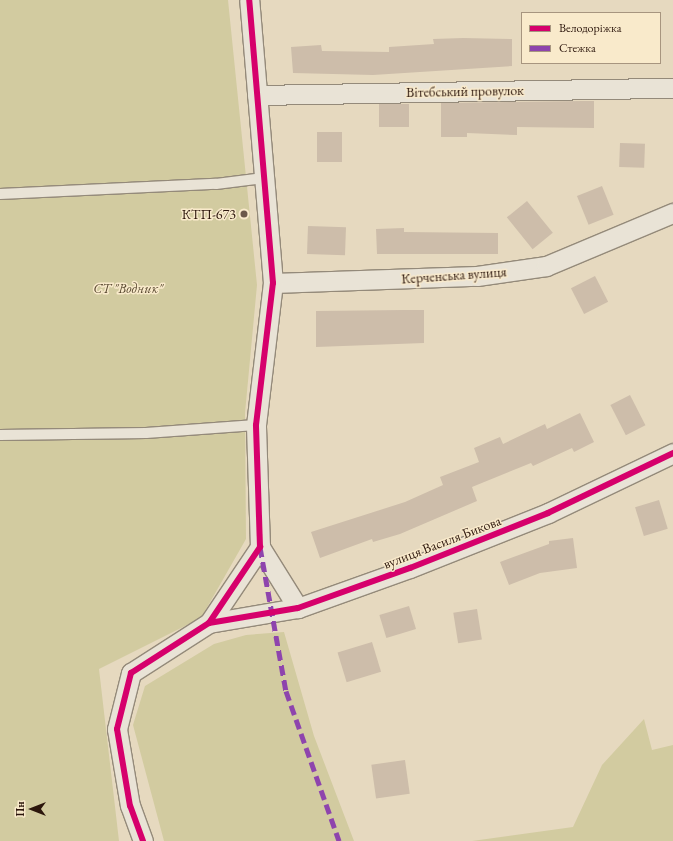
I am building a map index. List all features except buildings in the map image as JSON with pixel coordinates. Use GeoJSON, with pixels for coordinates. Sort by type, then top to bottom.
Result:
{"type":"FeatureCollection","features":[{"type":"Feature","properties":{"kind":"street"},"geometry":{"type":"LineString","coordinates":[[249,0],[272,283],[256,425],[260,547],[298,608]]}},
{"type":"Feature","properties":{"kind":"street","name":"Вітебський провулок"},"geometry":{"type":"LineString","coordinates":[[257,95],[673,88]]}},
{"type":"Feature","properties":{"kind":"street","name":"Керченська вулиця"},"geometry":{"type":"LineString","coordinates":[[272,283],[477,276],[546,266],[673,213]]}},
{"type":"Feature","properties":{"kind":"street","name":"вулиця Василя Бикова"},"geometry":{"type":"LineString","coordinates":[[209,623],[298,608],[548,513],[673,453]]}},
{"type":"Feature","properties":{"kind":"street"},"geometry":{"type":"LineString","coordinates":[[143,841],[130,806],[117,729],[131,673],[209,623],[260,547]]}},
{"type":"Feature","properties":{"kind":"lane"},"geometry":{"type":"LineString","coordinates":[[0,194],[216,184],[264,178]]}},
{"type":"Feature","properties":{"kind":"lane"},"geometry":{"type":"LineString","coordinates":[[0,435],[146,433],[256,425]]}},
{"type":"Feature","properties":{"kind":"green space","name":"СТ \"Водник\""},"geometry":{"type":"Polygon","coordinates":[[[0,0],[228,0],[257,285],[245,413],[246,539],[201,618],[99,669],[119,841],[0,841],[0,0]]]}},
{"type":"Feature","properties":{"kind":"green space"},"geometry":{"type":"Polygon","coordinates":[[[284,632],[314,736],[354,841],[164,841],[133,725],[145,686],[214,644],[246,635],[284,632]]]}},
{"type":"Feature","properties":{"kind":"green space"},"geometry":{"type":"Polygon","coordinates":[[[644,719],[652,750],[673,745],[673,841],[472,841],[573,827],[602,765],[644,719]]]}},
{"type":"Feature","properties":{"kind":"marked path"},"geometry":{"type":"LineString","coordinates":[[260,547],[286,691],[339,841]]}},
{"type":"Feature","properties":{"kind":"cycle path"},"geometry":{"type":"LineString","coordinates":[[143,841],[130,806],[117,729],[131,673],[209,623],[260,547],[256,425],[273,283],[249,0]]}},
{"type":"Feature","properties":{"kind":"cycle path"},"geometry":{"type":"LineString","coordinates":[[209,623],[298,608],[410,568],[548,513],[673,453]]}},
{"type":"Feature","properties":{"kind":"place","name":"КТП-673"},"geometry":{"type":"Point","coordinates":[244,214]}}]}
